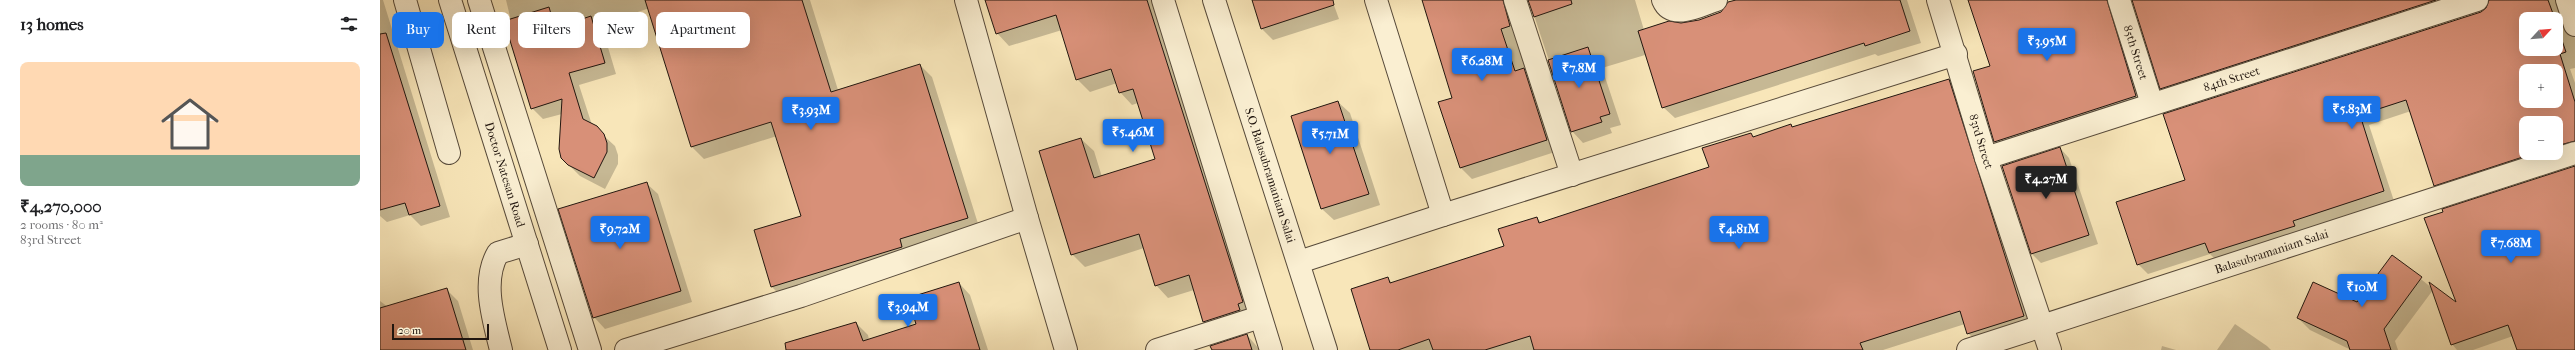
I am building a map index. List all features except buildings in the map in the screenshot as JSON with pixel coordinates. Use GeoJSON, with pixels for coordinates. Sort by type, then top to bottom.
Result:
{"type":"FeatureCollection","features":[{"type":"Feature","properties":{"kind":"street"},"geometry":{"type":"LineString","coordinates":[[405,0],[449,153]]}},
{"type":"Feature","properties":{"kind":"street","name":"Doctor Natesan Road"},"geometry":{"type":"LineString","coordinates":[[450,0],[560,350]]}},
{"type":"Feature","properties":{"kind":"street"},"geometry":{"type":"LineString","coordinates":[[479,0],[590,350]]}},
{"type":"Feature","properties":{"kind":"street"},"geometry":{"type":"LineString","coordinates":[[966,0],[1027,218],[1066,350]]}},
{"type":"Feature","properties":{"kind":"street"},"geometry":{"type":"LineString","coordinates":[[1163,0],[1271,350]]}},
{"type":"Feature","properties":{"kind":"street","name":"S.O. Balasubramaniam Salai"},"geometry":{"type":"LineString","coordinates":[[1214,0],[1326,350]]}},
{"type":"Feature","properties":{"kind":"street"},"geometry":{"type":"LineString","coordinates":[[1376,0],[1443,215]]}},
{"type":"Feature","properties":{"kind":"street"},"geometry":{"type":"LineString","coordinates":[[1515,0],[1572,174]]}},
{"type":"Feature","properties":{"kind":"street"},"geometry":{"type":"LineString","coordinates":[[1663,0],[1671,9],[1680,11],[1716,0]]}},
{"type":"Feature","properties":{"kind":"street","name":"83rd Street"},"geometry":{"type":"LineString","coordinates":[[1938,0],[1956,54],[1986,158],[2050,350]]}},
{"type":"Feature","properties":{"kind":"street","name":"85th Street"},"geometry":{"type":"LineString","coordinates":[[2119,0],[2152,104]]}},
{"type":"Feature","properties":{"kind":"street","name":"84th Street"},"geometry":{"type":"LineString","coordinates":[[1986,158],[2477,0]]}},
{"type":"Feature","properties":{"kind":"street"},"geometry":{"type":"LineString","coordinates":[[2567,0],[2575,25]]}},
{"type":"Feature","properties":{"kind":"street"},"geometry":{"type":"LineString","coordinates":[[1299,262],[1572,174],[1956,54]]}},
{"type":"Feature","properties":{"kind":"street","name":"Balasubramaniam Salai"},"geometry":{"type":"LineString","coordinates":[[1968,350],[2575,153]]}},
{"type":"Feature","properties":{"kind":"street"},"geometry":{"type":"LineString","coordinates":[[626,350],[801,296],[1027,218]]}},
{"type":"Feature","properties":{"kind":"street"},"geometry":{"type":"LineString","coordinates":[[501,350],[491,307],[493,261],[498,253],[527,244]]}},
{"type":"Feature","properties":{"kind":"street"},"geometry":{"type":"LineString","coordinates":[[1157,350],[1260,317]]}}]}
